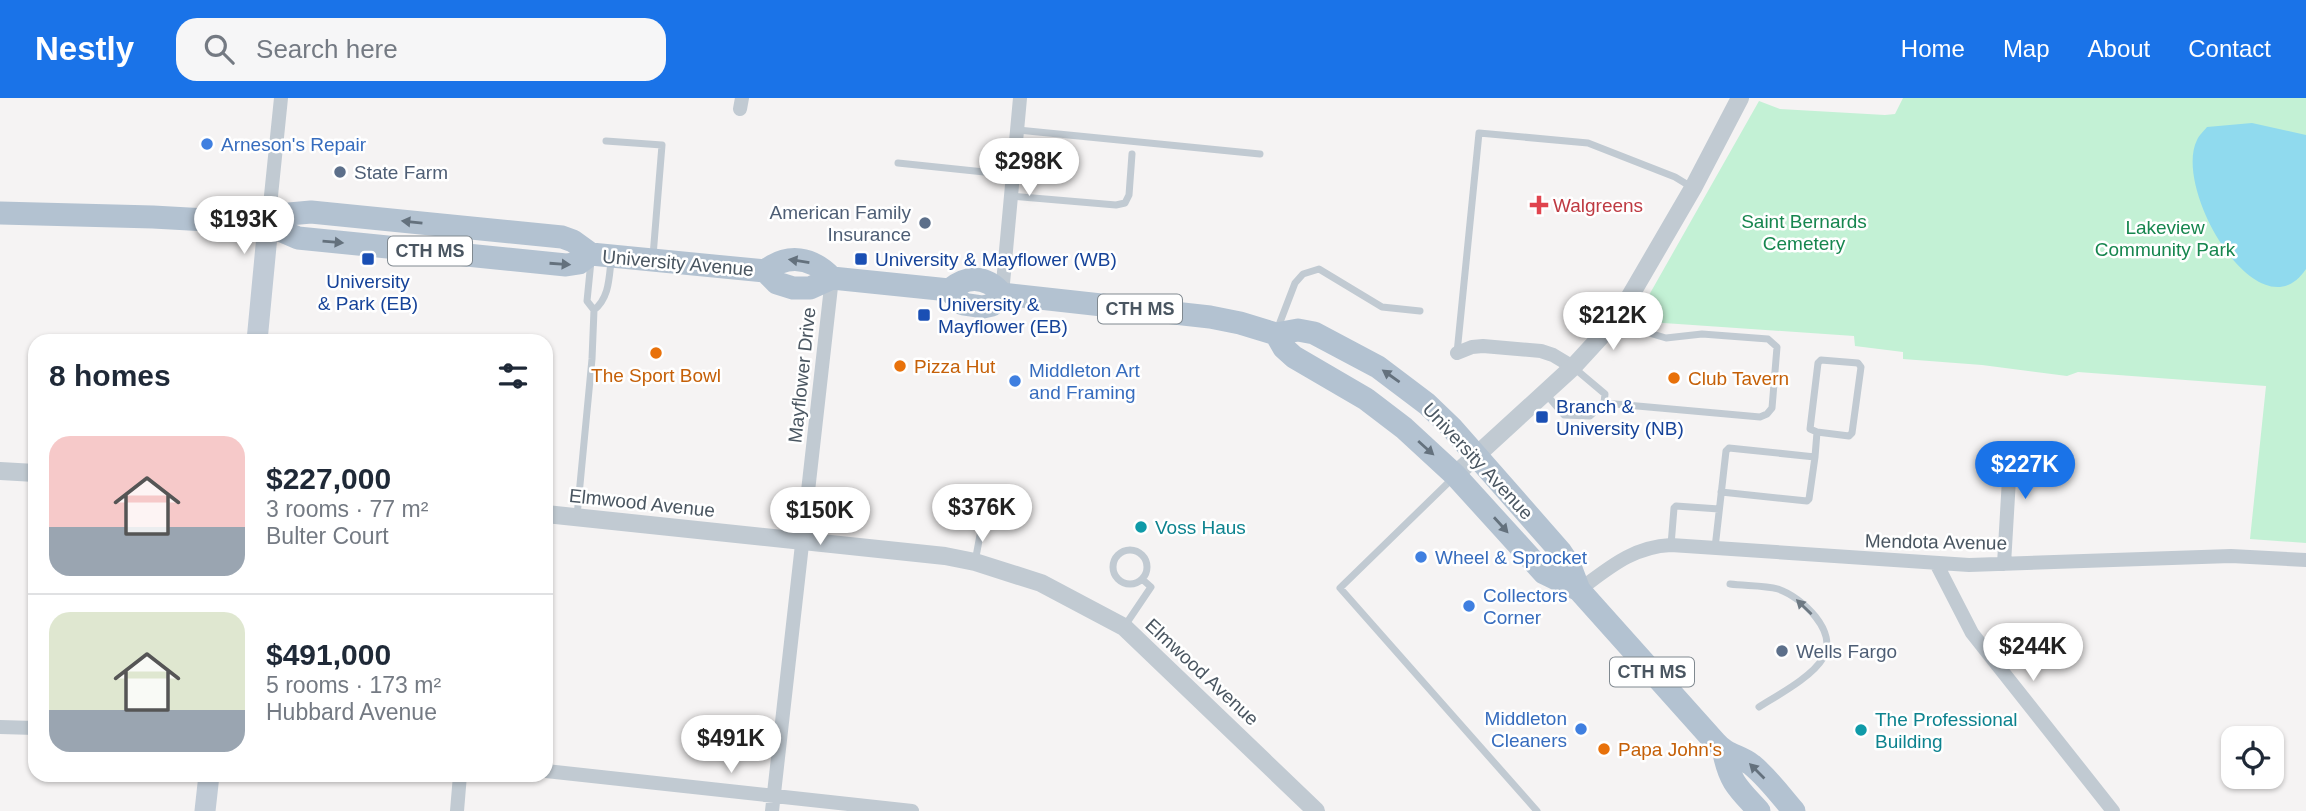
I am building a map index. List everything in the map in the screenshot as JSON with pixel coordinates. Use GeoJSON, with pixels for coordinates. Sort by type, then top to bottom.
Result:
{"type":"FeatureCollection","features":[{"type":"Feature","properties":{"kind":"main road","name":"University Avenue"},"geometry":{"type":"LineString","coordinates":[[0,213],[165,217],[268,225],[298,212],[349,215],[565,237],[602,255],[765,271],[777,283],[793,288],[810,288],[832,278],[949,290],[963,304],[981,307],[990,306],[1002,295],[1210,317],[1276,334],[1298,330],[1314,333],[1368,361],[1427,404],[1564,556],[1579,590],[1724,753],[1751,764],[1783,807]]}},
{"type":"Feature","properties":{"kind":"main road"},"geometry":{"type":"LineString","coordinates":[[258,334],[268,225]]}},
{"type":"Feature","properties":{"kind":"main road","name":"University Avenue"},"geometry":{"type":"LineString","coordinates":[[1276,334],[1290,354],[1373,404],[1404,428],[1455,475],[1544,573],[1579,590]]}},
{"type":"Feature","properties":{"kind":"main road","name":"University Avenue"},"geometry":{"type":"LineString","coordinates":[[1724,753],[1733,782],[1759,811]]}},
{"type":"Feature","properties":{"kind":"main road"},"geometry":{"type":"LineString","coordinates":[[205,811],[208,782]]}},
{"type":"Feature","properties":{"kind":"street"},"geometry":{"type":"LineString","coordinates":[[268,225],[281,98]]}},
{"type":"Feature","properties":{"kind":"street"},"geometry":{"type":"LineString","coordinates":[[1002,295],[1020,98]]}},
{"type":"Feature","properties":{"kind":"street"},"geometry":{"type":"LineString","coordinates":[[1455,475],[1573,368],[1618,315],[1693,188],[1740,98]]}},
{"type":"Feature","properties":{"kind":"street","name":"Mayflower Drive"},"geometry":{"type":"LineString","coordinates":[[773,804],[832,278]]}},
{"type":"Feature","properties":{"kind":"street"},"geometry":{"type":"LineString","coordinates":[[1457,353],[1483,346],[1541,351],[1573,368]]}},
{"type":"Feature","properties":{"kind":"street"},"geometry":{"type":"LineString","coordinates":[[1993,461],[2004,468],[2009,479],[2004,564]]}},
{"type":"Feature","properties":{"kind":"street"},"geometry":{"type":"LineString","coordinates":[[0,471],[28,472]]}},
{"type":"Feature","properties":{"kind":"street","name":"Elmwood Avenue"},"geometry":{"type":"LineString","coordinates":[[553,515],[945,556],[975,562],[1041,583],[1124,628],[1316,811]]}},
{"type":"Feature","properties":{"kind":"street","name":"Mendota Avenue"},"geometry":{"type":"LineString","coordinates":[[1579,590],[1629,555],[1652,546],[1671,545],[1937,563],[2004,564],[2231,556],[2306,560]]}},
{"type":"Feature","properties":{"kind":"street"},"geometry":{"type":"LineString","coordinates":[[1937,563],[1972,633],[2113,811]]}},
{"type":"Feature","properties":{"kind":"street"},"geometry":{"type":"LineString","coordinates":[[0,727],[28,728]]}},
{"type":"Feature","properties":{"kind":"street"},"geometry":{"type":"LineString","coordinates":[[553,772],[773,804],[912,811]]}},
{"type":"Feature","properties":{"kind":"street"},"geometry":{"type":"LineString","coordinates":[[457,811],[459,782]]}},
{"type":"Feature","properties":{"kind":"lane"},"geometry":{"type":"LineString","coordinates":[[1017,130],[1260,154]]}},
{"type":"Feature","properties":{"kind":"lane"},"geometry":{"type":"LineString","coordinates":[[1457,353],[1479,133],[1588,143],[1675,177],[1693,188]]}},
{"type":"Feature","properties":{"kind":"lane"},"geometry":{"type":"LineString","coordinates":[[606,141],[662,145],[653,260]]}},
{"type":"Feature","properties":{"kind":"lane"},"geometry":{"type":"LineString","coordinates":[[1011,196],[1116,205],[1125,203],[1129,195],[1132,154]]}},
{"type":"Feature","properties":{"kind":"lane"},"geometry":{"type":"LineString","coordinates":[[898,163],[1013,175]]}},
{"type":"Feature","properties":{"kind":"lane"},"geometry":{"type":"LineString","coordinates":[[577,517],[592,359],[594,310],[587,298],[602,255]]}},
{"type":"Feature","properties":{"kind":"lane"},"geometry":{"type":"LineString","coordinates":[[594,310],[607,293],[602,255]]}},
{"type":"Feature","properties":{"kind":"lane"},"geometry":{"type":"LineString","coordinates":[[1276,334],[1295,283],[1303,274],[1319,269],[1382,307],[1420,311]]}},
{"type":"Feature","properties":{"kind":"lane"},"geometry":{"type":"LineString","coordinates":[[1604,403],[1760,417],[1772,408],[1777,347],[1775,343],[1768,340],[1702,334],[1666,338],[1639,330],[1618,315]]}},
{"type":"Feature","properties":{"kind":"lane"},"geometry":{"type":"LineString","coordinates":[[1821,360],[1858,363],[1861,367],[1852,433],[1849,436],[1818,432],[1810,429],[1818,363],[1821,360]]}},
{"type":"Feature","properties":{"kind":"lane"},"geometry":{"type":"LineString","coordinates":[[1545,393],[1564,415],[1590,416],[1604,403],[1605,394],[1573,368]]}},
{"type":"Feature","properties":{"kind":"lane"},"geometry":{"type":"LineString","coordinates":[[1721,492],[1807,501],[1818,432]]}},
{"type":"Feature","properties":{"kind":"lane"},"geometry":{"type":"LineString","coordinates":[[1715,549],[1726,451],[1729,448],[1815,457]]}},
{"type":"Feature","properties":{"kind":"lane"},"geometry":{"type":"LineString","coordinates":[[1455,475],[1340,588],[1537,811]]}},
{"type":"Feature","properties":{"kind":"lane"},"geometry":{"type":"LineString","coordinates":[[1671,545],[1676,506],[1719,509]]}},
{"type":"Feature","properties":{"kind":"lane"},"geometry":{"type":"LineString","coordinates":[[975,562],[983,519]]}},
{"type":"Feature","properties":{"kind":"lane"},"geometry":{"type":"LineString","coordinates":[[1130,550],[1142,555],[1147,567],[1142,579],[1130,583],[1118,579],[1113,567],[1118,555],[1130,550]]}},
{"type":"Feature","properties":{"kind":"lane"},"geometry":{"type":"LineString","coordinates":[[1124,628],[1152,587],[1142,579]]}},
{"type":"Feature","properties":{"kind":"lane"},"geometry":{"type":"LineString","coordinates":[[1730,584],[1778,589],[1798,600],[1823,626],[1828,641],[1825,656],[1816,668],[1759,707]]}},
{"type":"Feature","properties":{"kind":"green space","name":"Lakeview Community Park"},"geometry":{"type":"Polygon","coordinates":[[[1903,98],[2306,98],[2306,543],[2250,539],[2266,386],[2078,372],[2067,376],[1982,365],[1903,359],[1903,352],[1855,346],[1854,336],[1649,322],[1640,311],[1759,101],[1780,109],[1885,115],[1895,114],[1903,98]]]}},
{"type":"Feature","properties":{"kind":"water"},"geometry":{"type":"Polygon","coordinates":[[[2252,123],[2306,135],[2306,269],[2287,285],[2266,285],[2245,272],[2225,249],[2208,221],[2197,191],[2193,163],[2200,135],[2207,127],[2252,123]]]}},
{"type":"Feature","properties":{"kind":"place","name":"Arneson's Repair"},"geometry":{"type":"Point","coordinates":[207,144]}},
{"type":"Feature","properties":{"kind":"place","name":"State Farm"},"geometry":{"type":"Point","coordinates":[340,172]}},
{"type":"Feature","properties":{"kind":"place","name":"Walgreens"},"geometry":{"type":"Point","coordinates":[1539,205]}},
{"type":"Feature","properties":{"kind":"place","name":"American Family Insurance"},"geometry":{"type":"Point","coordinates":[925,223]}},
{"type":"Feature","properties":{"kind":"place","name":"University & Park (EB)"},"geometry":{"type":"Point","coordinates":[368,259]}},
{"type":"Feature","properties":{"kind":"place","name":"University & Mayflower (WB)"},"geometry":{"type":"Point","coordinates":[861,259]}},
{"type":"Feature","properties":{"kind":"place","name":"University & Mayflower (EB)"},"geometry":{"type":"Point","coordinates":[924,315]}},
{"type":"Feature","properties":{"kind":"place","name":"The Sport Bowl"},"geometry":{"type":"Point","coordinates":[656,353]}},
{"type":"Feature","properties":{"kind":"place","name":"Pizza Hut"},"geometry":{"type":"Point","coordinates":[900,366]}},
{"type":"Feature","properties":{"kind":"place","name":"Club Tavern"},"geometry":{"type":"Point","coordinates":[1674,378]}},
{"type":"Feature","properties":{"kind":"place","name":"Middleton Art and Framing"},"geometry":{"type":"Point","coordinates":[1015,381]}},
{"type":"Feature","properties":{"kind":"place","name":"Branch & University (NB)"},"geometry":{"type":"Point","coordinates":[1542,417]}},
{"type":"Feature","properties":{"kind":"place","name":"Voss Haus"},"geometry":{"type":"Point","coordinates":[1141,527]}},
{"type":"Feature","properties":{"kind":"place","name":"Wheel & Sprocket"},"geometry":{"type":"Point","coordinates":[1421,557]}},
{"type":"Feature","properties":{"kind":"place","name":"Collectors Corner"},"geometry":{"type":"Point","coordinates":[1469,606]}},
{"type":"Feature","properties":{"kind":"place","name":"Wells Fargo"},"geometry":{"type":"Point","coordinates":[1782,651]}},
{"type":"Feature","properties":{"kind":"place","name":"Middleton Cleaners"},"geometry":{"type":"Point","coordinates":[1581,729]}},
{"type":"Feature","properties":{"kind":"place","name":"The Professional Building"},"geometry":{"type":"Point","coordinates":[1861,730]}},
{"type":"Feature","properties":{"kind":"place","name":"Papa John's"},"geometry":{"type":"Point","coordinates":[1604,749]}},
{"type":"Feature","properties":{"kind":"park label","name":"Saint Bernards Cemetery"},"geometry":{"type":"Point","coordinates":[1804,232]}}]}
